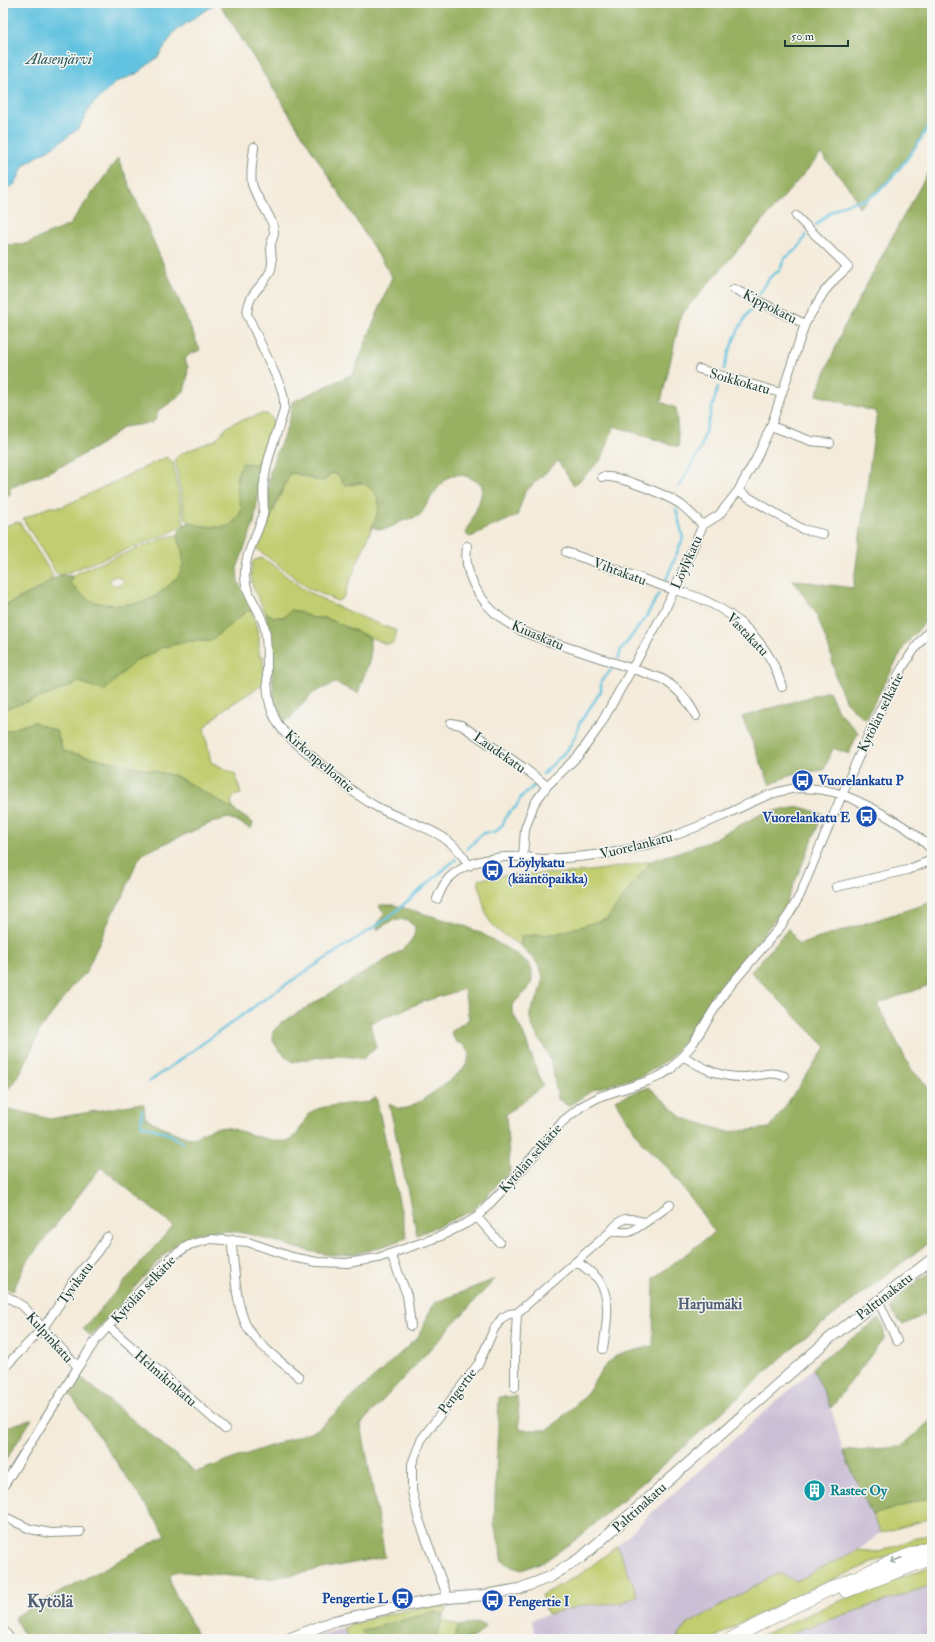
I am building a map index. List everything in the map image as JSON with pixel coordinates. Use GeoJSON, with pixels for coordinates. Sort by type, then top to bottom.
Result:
{"type":"FeatureCollection","features":[{"type":"Feature","properties":{"kind":"highway"},"geometry":{"type":"LineString","coordinates":[[731,1639],[839,1585],[874,1569],[932,1546]]}},
{"type":"Feature","properties":{"kind":"highway"},"geometry":{"type":"LineString","coordinates":[[734,1639],[840,1593],[932,1558]]}},
{"type":"Feature","properties":{"kind":"street","name":"Kirkonpellontie"},"geometry":{"type":"LineString","coordinates":[[254,148],[251,177],[253,186],[274,231],[271,244],[273,258],[272,268],[268,276],[252,295],[248,303],[247,314],[280,385],[284,397],[284,408],[265,472],[263,486],[263,513],[246,563],[245,574],[245,586],[265,628],[271,708],[275,719],[284,731],[343,783],[377,807],[436,833],[446,839],[454,845],[469,866]]}},
{"type":"Feature","properties":{"kind":"street","name":"Löylykatu"},"geometry":{"type":"LineString","coordinates":[[524,857],[524,837],[529,816],[534,804],[547,786],[567,768],[589,743],[632,670],[674,590],[703,525],[719,515],[738,491],[756,459],[771,426],[805,324],[824,292],[848,267],[796,216]]}},
{"type":"Feature","properties":{"kind":"street","name":"Kippokatu"},"geometry":{"type":"LineString","coordinates":[[734,289],[805,324]]}},
{"type":"Feature","properties":{"kind":"street","name":"Soikkokatu"},"geometry":{"type":"LineString","coordinates":[[699,369],[781,393]]}},
{"type":"Feature","properties":{"kind":"street"},"geometry":{"type":"LineString","coordinates":[[771,426],[811,441],[830,443]]}},
{"type":"Feature","properties":{"kind":"street"},"geometry":{"type":"LineString","coordinates":[[602,477],[614,477],[671,499],[687,510],[703,525]]}},
{"type":"Feature","properties":{"kind":"street"},"geometry":{"type":"LineString","coordinates":[[738,491],[802,529],[823,534]]}},
{"type":"Feature","properties":{"kind":"street","name":"Kiuaskatu"},"geometry":{"type":"LineString","coordinates":[[467,546],[466,564],[476,591],[486,604],[508,622],[524,632],[632,670],[660,678],[669,683],[684,696],[696,716]]}},
{"type":"Feature","properties":{"kind":"street","name":"Vihtakatu"},"geometry":{"type":"LineString","coordinates":[[566,552],[674,590]]}},
{"type":"Feature","properties":{"kind":"street","name":"Vastakatu"},"geometry":{"type":"LineString","coordinates":[[674,590],[714,604],[733,616],[758,641],[769,655],[779,675],[782,687]]}},
{"type":"Feature","properties":{"kind":"street","name":"Kytölän selkätie"},"geometry":{"type":"LineString","coordinates":[[3,1487],[96,1340],[170,1258],[189,1244],[211,1239],[233,1240],[248,1242],[292,1257],[317,1262],[347,1263],[378,1258],[441,1236],[478,1217],[516,1176],[563,1121],[582,1106],[601,1096],[660,1076],[671,1069],[683,1056],[725,992],[781,926],[791,911],[800,894],[842,795],[901,668],[932,628]]}},
{"type":"Feature","properties":{"kind":"street","name":"Laudekatu"},"geometry":{"type":"LineString","coordinates":[[451,722],[461,725],[524,768],[547,786]]}},
{"type":"Feature","properties":{"kind":"street","name":"Vuorelankatu"},"geometry":{"type":"LineString","coordinates":[[437,899],[443,886],[449,878],[469,866],[485,860],[524,857],[564,858],[617,852],[639,847],[694,829],[771,794],[798,788],[812,789],[842,795],[852,799],[894,822],[927,844],[932,851]]}},
{"type":"Feature","properties":{"kind":"street"},"geometry":{"type":"LineString","coordinates":[[836,887],[907,870],[932,860]]}},
{"type":"Feature","properties":{"kind":"street"},"geometry":{"type":"LineString","coordinates":[[683,1056],[700,1067],[724,1076],[745,1077],[776,1073],[784,1076]]}},
{"type":"Feature","properties":{"kind":"street"},"geometry":{"type":"LineString","coordinates":[[610,1232],[635,1231],[644,1222],[670,1205]]}},
{"type":"Feature","properties":{"kind":"street"},"geometry":{"type":"LineString","coordinates":[[478,1217],[499,1242]]}},
{"type":"Feature","properties":{"kind":"street","name":"Pengertie"},"geometry":{"type":"LineString","coordinates":[[448,1598],[418,1518],[412,1491],[412,1464],[421,1440],[479,1364],[494,1329],[502,1318],[509,1314],[518,1313],[610,1232],[618,1221],[626,1218],[644,1222]]}},
{"type":"Feature","properties":{"kind":"street","name":"Tyvikatu"},"geometry":{"type":"LineString","coordinates":[[3,1369],[43,1328],[63,1299],[73,1281],[97,1252],[107,1237]]}},
{"type":"Feature","properties":{"kind":"street"},"geometry":{"type":"LineString","coordinates":[[233,1240],[232,1247],[239,1304],[244,1321],[255,1337],[298,1377]]}},
{"type":"Feature","properties":{"kind":"street"},"geometry":{"type":"LineString","coordinates":[[391,1254],[408,1295],[411,1326]]}},
{"type":"Feature","properties":{"kind":"street","name":"Palttinakatu"},"geometry":{"type":"LineString","coordinates":[[288,1639],[334,1621],[386,1609],[448,1598],[484,1595],[519,1589],[550,1578],[582,1557],[830,1338],[932,1259]]}},
{"type":"Feature","properties":{"kind":"street"},"geometry":{"type":"LineString","coordinates":[[577,1261],[597,1279],[605,1290],[607,1308],[604,1349]]}},
{"type":"Feature","properties":{"kind":"street","name":"Kulpinkatu"},"geometry":{"type":"LineString","coordinates":[[3,1294],[24,1307],[78,1367]]}},
{"type":"Feature","properties":{"kind":"street"},"geometry":{"type":"LineString","coordinates":[[878,1300],[896,1342]]}},
{"type":"Feature","properties":{"kind":"street"},"geometry":{"type":"LineString","coordinates":[[514,1387],[518,1313]]}},
{"type":"Feature","properties":{"kind":"street","name":"Helmikinkatu"},"geometry":{"type":"LineString","coordinates":[[108,1326],[225,1429]]}},
{"type":"Feature","properties":{"kind":"street"},"geometry":{"type":"LineString","coordinates":[[3,1516],[30,1529],[51,1533],[80,1532]]}},
{"type":"Feature","properties":{"kind":"street"},"geometry":{"type":"LineString","coordinates":[[3,1631],[9,1639]]}},
{"type":"Feature","properties":{"kind":"shaded area"},"geometry":{"type":"Polygon","coordinates":[[[813,1369],[831,1408],[843,1451],[881,1533],[858,1550],[796,1581],[778,1573],[685,1626],[677,1639],[535,1639],[532,1620],[584,1605],[620,1603],[638,1596],[617,1546],[648,1516],[813,1369]]]}},
{"type":"Feature","properties":{"kind":"shaded area"},"geometry":{"type":"Polygon","coordinates":[[[932,1585],[932,1639],[783,1639],[796,1631],[932,1585]]]}},
{"type":"Feature","properties":{"kind":"shaded area"},"geometry":{"type":"Polygon","coordinates":[[[343,1628],[349,1639],[309,1639],[343,1628]]]}},
{"type":"Feature","properties":{"kind":"shaded area"},"geometry":{"type":"Polygon","coordinates":[[[109,1635],[168,1639],[108,1639],[109,1635]]]}},
{"type":"Feature","properties":{"kind":"green space"},"geometry":{"type":"Polygon","coordinates":[[[219,3],[932,3],[932,121],[899,169],[859,208],[853,193],[821,154],[681,315],[661,402],[676,408],[679,447],[614,426],[602,459],[574,486],[558,461],[525,492],[517,516],[469,537],[466,534],[479,503],[482,485],[463,475],[456,475],[444,481],[419,515],[402,521],[390,528],[380,529],[372,527],[378,512],[379,503],[375,494],[366,485],[358,483],[344,485],[338,475],[331,473],[324,481],[290,473],[267,524],[264,522],[267,510],[270,473],[289,420],[292,402],[353,374],[392,277],[219,3]]]}},
{"type":"Feature","properties":{"kind":"green space"},"geometry":{"type":"Polygon","coordinates":[[[118,158],[200,350],[190,354],[184,360],[188,366],[187,380],[184,391],[173,401],[158,411],[156,419],[151,423],[123,427],[104,442],[71,462],[10,488],[10,495],[3,499],[3,245],[25,244],[69,225],[118,158]]]}},
{"type":"Feature","properties":{"kind":"green space"},"geometry":{"type":"Polygon","coordinates":[[[932,166],[932,490],[926,507],[932,512],[932,614],[905,645],[865,720],[846,702],[837,681],[830,651],[816,613],[793,580],[853,588],[877,412],[816,395],[844,327],[932,166]]]}},
{"type":"Feature","properties":{"kind":"green space"},"geometry":{"type":"Polygon","coordinates":[[[261,414],[267,414],[272,418],[273,424],[261,460],[255,464],[243,463],[236,478],[242,509],[239,514],[233,522],[225,527],[195,525],[191,523],[185,518],[175,459],[180,454],[215,440],[228,426],[261,414]]]}},
{"type":"Feature","properties":{"kind":"green space"},"geometry":{"type":"Polygon","coordinates":[[[166,457],[173,462],[184,525],[168,534],[61,575],[56,573],[23,519],[49,507],[62,507],[166,457]]]}},
{"type":"Feature","properties":{"kind":"green space"},"geometry":{"type":"Polygon","coordinates":[[[261,460],[262,471],[254,523],[237,568],[238,581],[252,611],[247,611],[210,641],[189,641],[160,648],[152,654],[136,660],[104,691],[80,682],[3,710],[3,606],[42,587],[52,579],[61,575],[72,576],[70,583],[75,589],[94,602],[118,605],[143,602],[153,598],[170,584],[181,571],[183,558],[177,535],[184,525],[190,522],[199,525],[223,527],[235,521],[242,509],[237,485],[240,468],[243,463],[255,464],[261,460]]]}},
{"type":"Feature","properties":{"kind":"green space"},"geometry":{"type":"Polygon","coordinates":[[[290,473],[317,481],[331,473],[338,474],[352,485],[359,483],[369,486],[373,489],[377,498],[379,510],[343,598],[337,601],[308,588],[257,549],[290,473]]]}},
{"type":"Feature","properties":{"kind":"green space"},"geometry":{"type":"Polygon","coordinates":[[[16,522],[20,523],[52,574],[52,579],[42,587],[3,606],[3,527],[16,522]]]}},
{"type":"Feature","properties":{"kind":"green space"},"geometry":{"type":"Polygon","coordinates":[[[177,535],[182,553],[183,563],[181,571],[179,575],[159,594],[143,602],[112,605],[94,602],[81,594],[70,583],[72,576],[83,570],[167,537],[177,535]],[[116,576],[111,578],[110,582],[113,585],[120,585],[123,583],[122,578],[116,576]]]}},
{"type":"Feature","properties":{"kind":"green space"},"geometry":{"type":"Polygon","coordinates":[[[261,558],[273,565],[299,586],[316,596],[397,631],[393,643],[386,644],[326,618],[313,618],[291,610],[284,617],[274,617],[265,612],[253,587],[251,575],[253,561],[261,558]]]}},
{"type":"Feature","properties":{"kind":"green space"},"geometry":{"type":"Polygon","coordinates":[[[291,610],[313,618],[326,618],[370,638],[370,659],[358,693],[335,683],[313,693],[287,721],[280,716],[275,707],[269,634],[265,612],[274,617],[284,617],[291,610]]]}},
{"type":"Feature","properties":{"kind":"green space"},"geometry":{"type":"Polygon","coordinates":[[[247,611],[252,611],[259,637],[259,656],[263,656],[264,684],[224,709],[204,728],[211,762],[235,774],[241,794],[234,796],[231,802],[234,810],[176,776],[63,751],[56,731],[34,722],[3,732],[3,710],[80,682],[104,691],[136,660],[152,654],[160,648],[189,641],[210,641],[247,611]]]}},
{"type":"Feature","properties":{"kind":"green space"},"geometry":{"type":"Polygon","coordinates":[[[829,691],[838,711],[858,732],[849,754],[833,748],[824,770],[792,774],[770,785],[742,717],[829,691]]]}},
{"type":"Feature","properties":{"kind":"green space"},"geometry":{"type":"Polygon","coordinates":[[[34,722],[56,731],[63,751],[176,776],[253,823],[251,829],[228,818],[211,823],[144,853],[137,861],[123,897],[113,912],[85,974],[75,983],[39,1031],[17,1079],[8,1089],[3,1091],[3,732],[34,722]]]}},
{"type":"Feature","properties":{"kind":"green space"},"geometry":{"type":"Polygon","coordinates":[[[800,807],[823,814],[784,908],[743,960],[713,993],[686,1039],[669,1059],[642,1076],[595,1089],[568,1106],[558,1099],[550,1060],[533,1029],[530,1018],[531,1011],[540,992],[543,977],[534,959],[521,946],[521,936],[555,934],[607,919],[651,861],[708,842],[765,812],[800,807]]]}},
{"type":"Feature","properties":{"kind":"green space"},"geometry":{"type":"Polygon","coordinates":[[[651,861],[607,919],[555,934],[521,936],[521,946],[500,932],[489,920],[483,904],[478,880],[512,874],[557,874],[590,871],[651,861]]]}},
{"type":"Feature","properties":{"kind":"green space"},"geometry":{"type":"Polygon","coordinates":[[[932,902],[932,984],[877,1004],[911,1069],[925,1083],[932,1095],[932,1240],[800,1341],[675,1455],[578,1538],[545,1561],[522,1570],[512,1567],[503,1561],[494,1523],[499,1397],[517,1396],[520,1430],[548,1430],[585,1396],[603,1368],[617,1355],[653,1346],[654,1278],[715,1232],[669,1169],[643,1144],[615,1100],[649,1087],[683,1118],[728,1132],[770,1128],[826,1047],[751,972],[789,928],[798,945],[932,902]]]}},
{"type":"Feature","properties":{"kind":"green space"},"geometry":{"type":"Polygon","coordinates":[[[380,905],[394,905],[463,925],[481,933],[518,955],[527,962],[532,970],[531,984],[512,1005],[512,1011],[523,1033],[543,1086],[506,1114],[510,1172],[472,1211],[417,1235],[389,1103],[395,1107],[403,1109],[411,1106],[444,1085],[466,1066],[470,1052],[462,1044],[456,1042],[451,1032],[469,1019],[464,989],[425,1001],[370,1023],[376,1047],[363,1059],[336,1056],[319,1057],[293,1062],[282,1053],[275,1044],[272,1034],[281,1023],[402,950],[409,942],[413,937],[415,927],[405,920],[401,919],[391,921],[377,930],[379,921],[385,913],[379,907],[380,905]]]}},
{"type":"Feature","properties":{"kind":"green space"},"geometry":{"type":"Polygon","coordinates":[[[376,1097],[407,1238],[367,1251],[342,1255],[324,1254],[254,1235],[236,1232],[218,1231],[191,1235],[181,1240],[163,1256],[91,1336],[83,1329],[173,1226],[101,1167],[25,1264],[13,1291],[3,1286],[3,1110],[14,1110],[50,1119],[136,1104],[144,1104],[145,1117],[154,1123],[182,1136],[194,1138],[210,1129],[225,1127],[270,1140],[285,1141],[291,1140],[294,1137],[310,1113],[315,1110],[330,1106],[370,1102],[376,1097]]]}},
{"type":"Feature","properties":{"kind":"green space"},"geometry":{"type":"Polygon","coordinates":[[[932,1271],[932,1311],[903,1325],[890,1309],[902,1293],[932,1271]]]}},
{"type":"Feature","properties":{"kind":"green space"},"geometry":{"type":"Polygon","coordinates":[[[495,1279],[361,1424],[385,1557],[269,1579],[183,1572],[173,1573],[170,1577],[171,1586],[200,1639],[168,1639],[110,1635],[108,1639],[26,1639],[14,1617],[166,1535],[68,1391],[78,1375],[196,1472],[318,1429],[418,1337],[434,1303],[495,1279]]]}},
{"type":"Feature","properties":{"kind":"green space"},"geometry":{"type":"Polygon","coordinates":[[[879,1319],[884,1327],[884,1338],[831,1408],[813,1369],[818,1362],[879,1319]]]}},
{"type":"Feature","properties":{"kind":"green space"},"geometry":{"type":"Polygon","coordinates":[[[32,1419],[3,1464],[3,1428],[32,1419]]]}},
{"type":"Feature","properties":{"kind":"green space"},"geometry":{"type":"Polygon","coordinates":[[[932,1419],[932,1497],[872,1515],[843,1451],[901,1447],[932,1419]]]}},
{"type":"Feature","properties":{"kind":"green space"},"geometry":{"type":"Polygon","coordinates":[[[932,1497],[932,1518],[881,1533],[872,1515],[932,1497]]]}},
{"type":"Feature","properties":{"kind":"green space"},"geometry":{"type":"Polygon","coordinates":[[[932,1532],[932,1540],[886,1557],[817,1586],[738,1624],[712,1639],[677,1639],[685,1626],[778,1573],[796,1581],[858,1550],[879,1552],[932,1532]]]}},
{"type":"Feature","properties":{"kind":"green space"},"geometry":{"type":"Polygon","coordinates":[[[617,1546],[638,1596],[620,1603],[584,1605],[548,1614],[541,1595],[581,1574],[617,1546]]]}},
{"type":"Feature","properties":{"kind":"green space"},"geometry":{"type":"Polygon","coordinates":[[[932,1566],[932,1585],[796,1631],[783,1639],[755,1639],[842,1600],[932,1566]]]}},
{"type":"Feature","properties":{"kind":"green space"},"geometry":{"type":"Polygon","coordinates":[[[437,1604],[448,1609],[444,1614],[434,1612],[362,1631],[368,1639],[349,1639],[343,1628],[371,1618],[437,1604]]]}},
{"type":"Feature","properties":{"kind":"green space"},"geometry":{"type":"Polygon","coordinates":[[[434,1612],[444,1614],[436,1639],[368,1639],[361,1631],[434,1612]]]}},
{"type":"Feature","properties":{"kind":"green space"},"geometry":{"type":"Polygon","coordinates":[[[442,1620],[459,1626],[453,1639],[436,1639],[442,1620]]]}},
{"type":"Feature","properties":{"kind":"green space"},"geometry":{"type":"Polygon","coordinates":[[[477,1622],[486,1626],[479,1634],[468,1639],[453,1639],[459,1626],[477,1622]]]}},
{"type":"Feature","properties":{"kind":"water","name":"Alasenjärvi"},"geometry":{"type":"Polygon","coordinates":[[[3,3],[216,3],[174,32],[158,57],[136,74],[116,82],[90,107],[79,128],[24,165],[15,184],[3,191],[3,3]]]}},
{"type":"Feature","properties":{"kind":"waterway"},"geometry":{"type":"LineString","coordinates":[[932,86],[928,93],[932,106]]}},
{"type":"Feature","properties":{"kind":"waterway"},"geometry":{"type":"LineString","coordinates":[[816,225],[835,209],[851,202],[867,199],[885,185],[915,148],[929,124],[932,115]]}},
{"type":"Feature","properties":{"kind":"waterway"},"geometry":{"type":"LineString","coordinates":[[759,294],[770,277],[780,270],[784,259],[798,248],[806,235]]}},
{"type":"Feature","properties":{"kind":"waterway"},"geometry":{"type":"LineString","coordinates":[[724,369],[736,336],[744,320],[754,306]]}},
{"type":"Feature","properties":{"kind":"waterway"},"geometry":{"type":"LineString","coordinates":[[679,487],[700,450],[718,387]]}},
{"type":"Feature","properties":{"kind":"waterway"},"geometry":{"type":"LineString","coordinates":[[666,580],[683,538],[676,509]]}},
{"type":"Feature","properties":{"kind":"waterway"},"geometry":{"type":"LineString","coordinates":[[618,658],[621,650],[646,617],[659,593]]}},
{"type":"Feature","properties":{"kind":"waterway"},"geometry":{"type":"LineString","coordinates":[[543,774],[569,748],[577,732],[579,724],[601,691],[601,682],[611,670]]}},
{"type":"Feature","properties":{"kind":"waterway"},"geometry":{"type":"LineString","coordinates":[[467,849],[483,833],[495,832],[503,824],[508,813],[516,807],[521,797],[535,785]]}},
{"type":"Feature","properties":{"kind":"waterway"},"geometry":{"type":"LineString","coordinates":[[149,1082],[276,991],[388,918],[456,859]]}},
{"type":"Feature","properties":{"kind":"waterway"},"geometry":{"type":"LineString","coordinates":[[142,1110],[141,1124],[171,1135],[183,1143]]}},
{"type":"Feature","properties":{"kind":"place","name":"Vuorelankatu P"},"geometry":{"type":"Point","coordinates":[802,780]}},
{"type":"Feature","properties":{"kind":"place","name":"Vuorelankatu E"},"geometry":{"type":"Point","coordinates":[866,817]}},
{"type":"Feature","properties":{"kind":"place","name":"Löylykatu (kääntöpaikka)"},"geometry":{"type":"Point","coordinates":[493,870]}},
{"type":"Feature","properties":{"kind":"place","name":"Rastec Oy"},"geometry":{"type":"Point","coordinates":[815,1490]}},
{"type":"Feature","properties":{"kind":"place","name":"Pengertie L"},"geometry":{"type":"Point","coordinates":[403,1598]}},
{"type":"Feature","properties":{"kind":"place","name":"Pengertie I"},"geometry":{"type":"Point","coordinates":[493,1601]}},
{"type":"Feature","properties":{"kind":"district","name":"Harjumäki"},"geometry":{"type":"Point","coordinates":[710,1304]}},
{"type":"Feature","properties":{"kind":"district","name":"Kytölä"},"geometry":{"type":"Point","coordinates":[50,1601]}}]}
